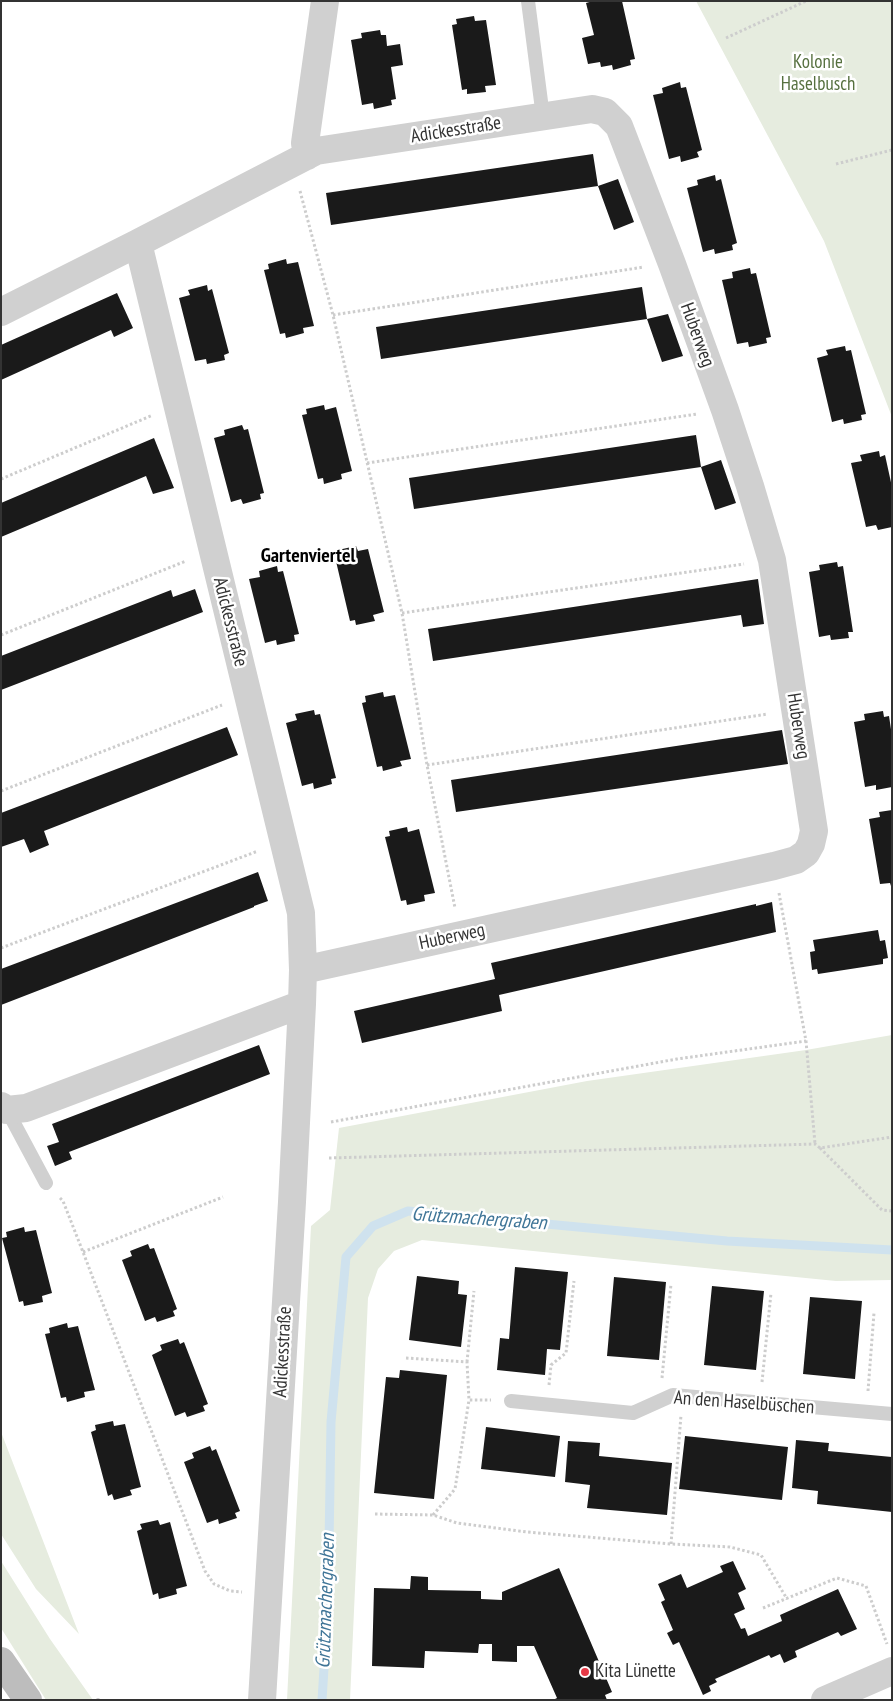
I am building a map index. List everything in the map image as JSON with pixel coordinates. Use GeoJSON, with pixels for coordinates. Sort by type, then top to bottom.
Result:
{"type":"FeatureCollection","features":[{"type":"Feature","properties":{"kind":"main road"},"geometry":{"type":"LineString","coordinates":[[1,1661],[28,1700]]}},
{"type":"Feature","properties":{"kind":"street"},"geometry":{"type":"LineString","coordinates":[[308,156],[305,143],[326,1]]}},
{"type":"Feature","properties":{"kind":"street","name":"Adickesstraße"},"geometry":{"type":"LineString","coordinates":[[1,312],[316,151],[592,109],[605,112]]}},
{"type":"Feature","properties":{"kind":"street","name":"Huberweg"},"geometry":{"type":"LineString","coordinates":[[303,970],[774,866],[796,860],[806,853],[811,844],[814,831],[772,560],[725,410],[672,264],[619,126],[605,112]]}},
{"type":"Feature","properties":{"kind":"street","name":"Adickesstraße"},"geometry":{"type":"LineString","coordinates":[[138,243],[301,913],[302,1004],[291,1222],[262,1700]]}},
{"type":"Feature","properties":{"kind":"street"},"geometry":{"type":"LineString","coordinates":[[4,1108],[26,1108],[302,1004]]}},
{"type":"Feature","properties":{"kind":"street"},"geometry":{"type":"LineString","coordinates":[[825,1700],[892,1671]]}},
{"type":"Feature","properties":{"kind":"lane"},"geometry":{"type":"LineString","coordinates":[[528,1],[542,117]]}},
{"type":"Feature","properties":{"kind":"lane"},"geometry":{"type":"LineString","coordinates":[[4,1108],[46,1183]]}},
{"type":"Feature","properties":{"kind":"lane","name":"An den Haselbüschen"},"geometry":{"type":"LineString","coordinates":[[511,1401],[633,1414],[673,1395],[892,1414]]}},
{"type":"Feature","properties":{"kind":"path"},"geometry":{"type":"LineString","coordinates":[[726,38],[806,1]]}},
{"type":"Feature","properties":{"kind":"path"},"geometry":{"type":"LineString","coordinates":[[836,164],[892,150]]}},
{"type":"Feature","properties":{"kind":"path"},"geometry":{"type":"LineString","coordinates":[[298,183],[333,315],[402,613],[426,765],[456,913]]}},
{"type":"Feature","properties":{"kind":"path"},"geometry":{"type":"LineString","coordinates":[[333,315],[645,267]]}},
{"type":"Feature","properties":{"kind":"path"},"geometry":{"type":"LineString","coordinates":[[1,479],[158,412]]}},
{"type":"Feature","properties":{"kind":"path"},"geometry":{"type":"LineString","coordinates":[[367,464],[703,414]]}},
{"type":"Feature","properties":{"kind":"path"},"geometry":{"type":"LineString","coordinates":[[1,635],[194,558]]}},
{"type":"Feature","properties":{"kind":"path"},"geometry":{"type":"LineString","coordinates":[[402,613],[748,563]]}},
{"type":"Feature","properties":{"kind":"path"},"geometry":{"type":"LineString","coordinates":[[1,791],[230,702]]}},
{"type":"Feature","properties":{"kind":"path"},"geometry":{"type":"LineString","coordinates":[[426,765],[774,713]]}},
{"type":"Feature","properties":{"kind":"path"},"geometry":{"type":"LineString","coordinates":[[1,948],[266,848]]}},
{"type":"Feature","properties":{"kind":"path"},"geometry":{"type":"LineString","coordinates":[[778,892],[806,1041],[815,1144]]}},
{"type":"Feature","properties":{"kind":"path"},"geometry":{"type":"LineString","coordinates":[[331,1122],[677,1059],[806,1041]]}},
{"type":"Feature","properties":{"kind":"path"},"geometry":{"type":"LineString","coordinates":[[820,1148],[892,1137]]}},
{"type":"Feature","properties":{"kind":"path"},"geometry":{"type":"LineString","coordinates":[[329,1158],[815,1144],[882,1210],[892,1211]]}},
{"type":"Feature","properties":{"kind":"path"},"geometry":{"type":"LineString","coordinates":[[46,1183],[63,1201],[205,1571],[214,1584],[230,1591],[247,1592]]}},
{"type":"Feature","properties":{"kind":"path"},"geometry":{"type":"LineString","coordinates":[[83,1252],[223,1198]]}},
{"type":"Feature","properties":{"kind":"path"},"geometry":{"type":"LineString","coordinates":[[548,1406],[551,1365],[566,1353],[574,1281]]}},
{"type":"Feature","properties":{"kind":"path"},"geometry":{"type":"LineString","coordinates":[[660,1401],[670,1284]]}},
{"type":"Feature","properties":{"kind":"path"},"geometry":{"type":"LineString","coordinates":[[433,1516],[455,1489],[469,1400],[467,1362],[474,1291]]}},
{"type":"Feature","properties":{"kind":"path"},"geometry":{"type":"LineString","coordinates":[[760,1402],[770,1293]]}},
{"type":"Feature","properties":{"kind":"path"},"geometry":{"type":"LineString","coordinates":[[867,1412],[874,1313]]}},
{"type":"Feature","properties":{"kind":"path"},"geometry":{"type":"LineString","coordinates":[[406,1358],[467,1362]]}},
{"type":"Feature","properties":{"kind":"path"},"geometry":{"type":"LineString","coordinates":[[671,1544],[683,1396]]}},
{"type":"Feature","properties":{"kind":"path"},"geometry":{"type":"LineString","coordinates":[[469,1400],[511,1401]]}},
{"type":"Feature","properties":{"kind":"path"},"geometry":{"type":"LineString","coordinates":[[375,1514],[433,1516],[457,1523],[527,1532],[730,1547],[761,1554],[786,1599]]}},
{"type":"Feature","properties":{"kind":"path"},"geometry":{"type":"LineString","coordinates":[[763,1608],[837,1578],[866,1586],[888,1644]]}},
{"type":"Feature","properties":{"kind":"green space","name":"Kolonie Haselbusch"},"geometry":{"type":"Polygon","coordinates":[[[696,1],[892,1],[892,417],[824,241],[696,1]]]}},
{"type":"Feature","properties":{"kind":"green space"},"geometry":{"type":"Polygon","coordinates":[[[892,1035],[892,1280],[836,1281],[422,1240],[394,1251],[378,1269],[368,1298],[350,1700],[287,1700],[311,1226],[330,1210],[339,1128],[587,1081],[806,1050],[892,1035]]]}},
{"type":"Feature","properties":{"kind":"green space"},"geometry":{"type":"Polygon","coordinates":[[[1,1432],[79,1634],[36,1589],[1,1534],[1,1432]]]}},
{"type":"Feature","properties":{"kind":"green space"},"geometry":{"type":"Polygon","coordinates":[[[1,1561],[50,1639],[93,1700],[46,1700],[1,1628],[1,1561]]]}},
{"type":"Feature","properties":{"kind":"building"},"geometry":{"type":"Polygon","coordinates":[[[593,1],[622,1],[635,59],[630,60],[631,65],[613,70],[612,65],[601,67],[600,62],[588,64],[582,38],[594,35],[586,3],[593,1]]]}},
{"type":"Feature","properties":{"kind":"building"},"geometry":{"type":"Polygon","coordinates":[[[474,16],[475,21],[486,20],[496,85],[485,86],[486,92],[467,94],[467,89],[462,90],[452,25],[457,24],[456,19],[474,16]]]}},
{"type":"Feature","properties":{"kind":"building"},"geometry":{"type":"Polygon","coordinates":[[[380,30],[381,35],[386,35],[387,46],[400,44],[403,65],[391,67],[396,99],[391,100],[392,105],[374,109],[373,103],[362,105],[351,40],[362,38],[361,33],[380,30]]]}},
{"type":"Feature","properties":{"kind":"building"},"geometry":{"type":"Polygon","coordinates":[[[680,82],[681,88],[686,87],[702,150],[697,152],[699,157],[681,162],[680,156],[669,159],[653,95],[663,93],[662,88],[680,82]]]}},
{"type":"Feature","properties":{"kind":"building"},"geometry":{"type":"Polygon","coordinates":[[[593,154],[598,186],[331,225],[326,193],[593,154]]]}},
{"type":"Feature","properties":{"kind":"building"},"geometry":{"type":"Polygon","coordinates":[[[715,175],[716,181],[721,179],[737,243],[732,245],[733,250],[715,254],[714,249],[703,252],[687,188],[698,185],[697,180],[715,175]]]}},
{"type":"Feature","properties":{"kind":"building"},"geometry":{"type":"Polygon","coordinates":[[[618,179],[634,222],[614,230],[598,186],[618,179]]]}},
{"type":"Feature","properties":{"kind":"building"},"geometry":{"type":"Polygon","coordinates":[[[286,259],[287,264],[298,262],[314,326],[303,328],[304,333],[286,338],[285,333],[280,334],[264,270],[269,269],[268,264],[286,259]]]}},
{"type":"Feature","properties":{"kind":"building"},"geometry":{"type":"Polygon","coordinates":[[[750,268],[751,274],[756,273],[771,337],[766,338],[767,343],[749,347],[748,342],[737,344],[722,280],[733,278],[732,272],[750,268]]]}},
{"type":"Feature","properties":{"kind":"building"},"geometry":{"type":"Polygon","coordinates":[[[207,285],[208,291],[212,289],[229,353],[224,355],[225,360],[207,364],[206,359],[195,361],[179,298],[190,295],[188,290],[207,285]]]}},
{"type":"Feature","properties":{"kind":"building"},"geometry":{"type":"Polygon","coordinates":[[[642,287],[647,319],[381,359],[376,327],[642,287]]]}},
{"type":"Feature","properties":{"kind":"building"},"geometry":{"type":"Polygon","coordinates":[[[117,293],[133,328],[114,337],[111,330],[1,380],[1,345],[117,293]]]}},
{"type":"Feature","properties":{"kind":"building"},"geometry":{"type":"Polygon","coordinates":[[[668,314],[683,356],[662,362],[647,319],[668,314]]]}},
{"type":"Feature","properties":{"kind":"building"},"geometry":{"type":"Polygon","coordinates":[[[845,346],[846,351],[851,350],[866,414],[861,415],[862,420],[844,424],[843,419],[832,422],[817,358],[828,355],[826,350],[845,346]]]}},
{"type":"Feature","properties":{"kind":"building"},"geometry":{"type":"Polygon","coordinates":[[[324,405],[325,410],[336,407],[352,471],[341,474],[342,479],[324,484],[323,478],[318,479],[302,415],[307,414],[306,409],[324,405]]]}},
{"type":"Feature","properties":{"kind":"building"},"geometry":{"type":"Polygon","coordinates":[[[242,425],[244,430],[248,429],[264,493],[260,494],[261,499],[243,504],[241,499],[231,502],[214,438],[225,435],[224,430],[242,425]]]}},
{"type":"Feature","properties":{"kind":"building"},"geometry":{"type":"Polygon","coordinates":[[[696,435],[701,467],[414,509],[409,478],[696,435]]]}},
{"type":"Feature","properties":{"kind":"building"},"geometry":{"type":"Polygon","coordinates":[[[154,438],[174,488],[153,494],[146,476],[1,537],[1,503],[154,438]]]}},
{"type":"Feature","properties":{"kind":"building"},"geometry":{"type":"Polygon","coordinates":[[[879,451],[880,457],[885,455],[892,487],[892,527],[878,530],[876,525],[866,527],[851,463],[862,461],[860,455],[879,451]]]}},
{"type":"Feature","properties":{"kind":"building"},"geometry":{"type":"Polygon","coordinates":[[[721,460],[736,503],[715,510],[701,467],[721,460]]]}},
{"type":"Feature","properties":{"kind":"building"},"geometry":{"type":"Polygon","coordinates":[[[356,546],[358,551],[368,549],[384,612],[373,615],[375,621],[356,625],[355,620],[350,621],[335,557],[339,555],[338,550],[356,546]]]}},
{"type":"Feature","properties":{"kind":"building"},"geometry":{"type":"Polygon","coordinates":[[[837,562],[838,567],[843,566],[853,632],[848,632],[849,638],[831,640],[830,635],[819,637],[809,572],[820,570],[819,565],[837,562]]]}},
{"type":"Feature","properties":{"kind":"building"},"geometry":{"type":"Polygon","coordinates":[[[277,566],[278,572],[283,571],[299,634],[294,635],[295,641],[277,645],[276,640],[265,643],[249,579],[260,577],[259,571],[277,566]]]}},
{"type":"Feature","properties":{"kind":"building"},"geometry":{"type":"Polygon","coordinates":[[[758,579],[764,624],[743,627],[741,615],[433,661],[428,629],[758,579]]]}},
{"type":"Feature","properties":{"kind":"building"},"geometry":{"type":"Polygon","coordinates":[[[195,589],[203,612],[1,690],[1,656],[171,590],[173,597],[195,589]]]}},
{"type":"Feature","properties":{"kind":"building"},"geometry":{"type":"Polygon","coordinates":[[[383,692],[384,697],[395,695],[411,759],[400,761],[402,766],[383,771],[382,766],[377,767],[362,703],[366,702],[365,696],[383,692]]]}},
{"type":"Feature","properties":{"kind":"building"},"geometry":{"type":"Polygon","coordinates":[[[314,710],[315,715],[320,714],[336,778],[331,779],[332,784],[314,789],[313,783],[302,786],[286,723],[297,720],[295,714],[314,710]]]}},
{"type":"Feature","properties":{"kind":"building"},"geometry":{"type":"Polygon","coordinates":[[[883,711],[884,717],[889,716],[892,736],[892,787],[876,790],[876,785],[865,787],[854,722],[865,720],[864,714],[883,711]]]}},
{"type":"Feature","properties":{"kind":"building"},"geometry":{"type":"Polygon","coordinates":[[[227,727],[238,755],[44,831],[49,845],[30,853],[24,839],[1,847],[1,813],[227,727]]]}},
{"type":"Feature","properties":{"kind":"building"},"geometry":{"type":"Polygon","coordinates":[[[782,730],[788,764],[456,812],[451,780],[782,730]]]}},
{"type":"Feature","properties":{"kind":"building"},"geometry":{"type":"Polygon","coordinates":[[[892,810],[891,886],[890,883],[880,884],[869,819],[880,817],[879,812],[892,810]]]}},
{"type":"Feature","properties":{"kind":"building"},"geometry":{"type":"Polygon","coordinates":[[[407,827],[408,832],[419,829],[435,893],[424,895],[425,901],[407,905],[406,900],[401,901],[385,837],[390,836],[389,831],[407,827]]]}},
{"type":"Feature","properties":{"kind":"building"},"geometry":{"type":"Polygon","coordinates":[[[258,872],[268,901],[1,1005],[1,969],[258,872]]]}},
{"type":"Feature","properties":{"kind":"building"},"geometry":{"type":"Polygon","coordinates":[[[772,902],[776,932],[499,995],[502,1011],[362,1043],[354,1011],[495,979],[491,963],[772,902]]]}},
{"type":"Feature","properties":{"kind":"building"},"geometry":{"type":"Polygon","coordinates":[[[878,930],[880,941],[885,940],[888,958],[883,959],[883,964],[818,974],[817,969],[812,970],[810,952],[815,951],[813,940],[878,930]]]}},
{"type":"Feature","properties":{"kind":"building"},"geometry":{"type":"Polygon","coordinates":[[[259,1045],[270,1074],[69,1152],[72,1159],[55,1166],[47,1146],[59,1142],[52,1124],[259,1045]]]}},
{"type":"Feature","properties":{"kind":"building"},"geometry":{"type":"Polygon","coordinates":[[[24,1227],[25,1232],[36,1230],[52,1293],[42,1296],[43,1302],[24,1306],[23,1301],[19,1302],[2,1238],[7,1237],[6,1232],[24,1227]]]}},
{"type":"Feature","properties":{"kind":"building"},"geometry":{"type":"Polygon","coordinates":[[[148,1244],[150,1249],[154,1248],[177,1309],[173,1311],[175,1316],[157,1322],[155,1317],[145,1321],[122,1260],[132,1256],[130,1251],[148,1244]]]}},
{"type":"Feature","properties":{"kind":"building"},"geometry":{"type":"Polygon","coordinates":[[[515,1267],[568,1272],[560,1350],[547,1349],[545,1375],[497,1370],[500,1338],[509,1339],[515,1267]]]}},
{"type":"Feature","properties":{"kind":"building"},"geometry":{"type":"Polygon","coordinates":[[[417,1276],[459,1281],[458,1294],[467,1295],[461,1347],[409,1340],[417,1276]]]}},
{"type":"Feature","properties":{"kind":"building"},"geometry":{"type":"Polygon","coordinates":[[[614,1277],[666,1282],[659,1360],[607,1356],[614,1277]]]}},
{"type":"Feature","properties":{"kind":"building"},"geometry":{"type":"Polygon","coordinates":[[[712,1286],[764,1291],[756,1370],[704,1365],[712,1286]]]}},
{"type":"Feature","properties":{"kind":"building"},"geometry":{"type":"Polygon","coordinates":[[[810,1297],[862,1301],[855,1379],[803,1374],[810,1297]]]}},
{"type":"Feature","properties":{"kind":"building"},"geometry":{"type":"Polygon","coordinates":[[[67,1323],[68,1328],[78,1326],[95,1390],[84,1392],[85,1397],[67,1402],[66,1397],[61,1398],[45,1334],[50,1333],[49,1328],[67,1323]]]}},
{"type":"Feature","properties":{"kind":"building"},"geometry":{"type":"Polygon","coordinates":[[[178,1339],[180,1344],[184,1342],[208,1404],[203,1406],[205,1411],[187,1417],[185,1412],[175,1416],[152,1355],[162,1350],[160,1345],[178,1339]]]}},
{"type":"Feature","properties":{"kind":"building"},"geometry":{"type":"Polygon","coordinates":[[[400,1370],[447,1375],[434,1499],[374,1493],[386,1377],[399,1378],[400,1370]]]}},
{"type":"Feature","properties":{"kind":"building"},"geometry":{"type":"Polygon","coordinates":[[[113,1421],[114,1426],[125,1424],[141,1487],[130,1490],[132,1495],[114,1500],[112,1494],[108,1496],[91,1432],[96,1430],[95,1425],[113,1421]]]}},
{"type":"Feature","properties":{"kind":"building"},"geometry":{"type":"Polygon","coordinates":[[[486,1427],[560,1436],[555,1477],[481,1469],[486,1427]]]}},
{"type":"Feature","properties":{"kind":"building"},"geometry":{"type":"Polygon","coordinates":[[[685,1436],[788,1447],[782,1500],[679,1489],[685,1436]]]}},
{"type":"Feature","properties":{"kind":"building"},"geometry":{"type":"Polygon","coordinates":[[[796,1440],[829,1443],[828,1451],[892,1457],[892,1512],[817,1504],[818,1491],[792,1488],[796,1440]]]}},
{"type":"Feature","properties":{"kind":"building"},"geometry":{"type":"Polygon","coordinates":[[[568,1441],[600,1443],[599,1456],[672,1463],[667,1515],[587,1508],[590,1485],[565,1482],[568,1441]]]}},
{"type":"Feature","properties":{"kind":"building"},"geometry":{"type":"Polygon","coordinates":[[[210,1446],[212,1451],[216,1449],[240,1511],[235,1513],[237,1518],[219,1524],[218,1519],[207,1523],[184,1462],[194,1458],[192,1453],[210,1446]]]}},
{"type":"Feature","properties":{"kind":"building"},"geometry":{"type":"Polygon","coordinates":[[[158,1520],[160,1525],[170,1522],[187,1586],[176,1589],[177,1594],[159,1599],[158,1593],[153,1595],[137,1531],[142,1529],[140,1524],[158,1520]]]}},
{"type":"Feature","properties":{"kind":"building"},"geometry":{"type":"Polygon","coordinates":[[[733,1561],[746,1589],[738,1593],[745,1609],[734,1614],[741,1629],[745,1628],[748,1636],[782,1621],[780,1615],[838,1589],[857,1629],[841,1636],[838,1632],[795,1651],[797,1657],[784,1663],[780,1654],[771,1658],[769,1655],[715,1679],[717,1682],[709,1686],[711,1691],[703,1695],[679,1642],[673,1645],[667,1633],[673,1630],[661,1602],[665,1600],[658,1584],[681,1574],[687,1588],[723,1572],[720,1566],[733,1561]]]}},
{"type":"Feature","properties":{"kind":"building"},"geometry":{"type":"Polygon","coordinates":[[[559,1568],[612,1692],[605,1695],[607,1700],[553,1700],[557,1698],[534,1646],[517,1646],[517,1662],[492,1661],[492,1644],[479,1644],[478,1653],[425,1651],[424,1668],[372,1666],[374,1588],[410,1589],[411,1576],[428,1577],[428,1590],[481,1591],[481,1599],[502,1600],[502,1592],[559,1568]]]}},
{"type":"Feature","properties":{"kind":"waterway","name":"Grützmachergraben"},"geometry":{"type":"LineString","coordinates":[[322,1700],[328,1606],[331,1422],[346,1257],[373,1226],[408,1211],[727,1241],[892,1250]]}},
{"type":"Feature","properties":{"kind":"place","name":"Kita Lünette"},"geometry":{"type":"Point","coordinates":[585,1672]}},
{"type":"Feature","properties":{"kind":"district","name":"Gartenviertel"},"geometry":{"type":"Point","coordinates":[308,556]}}]}
